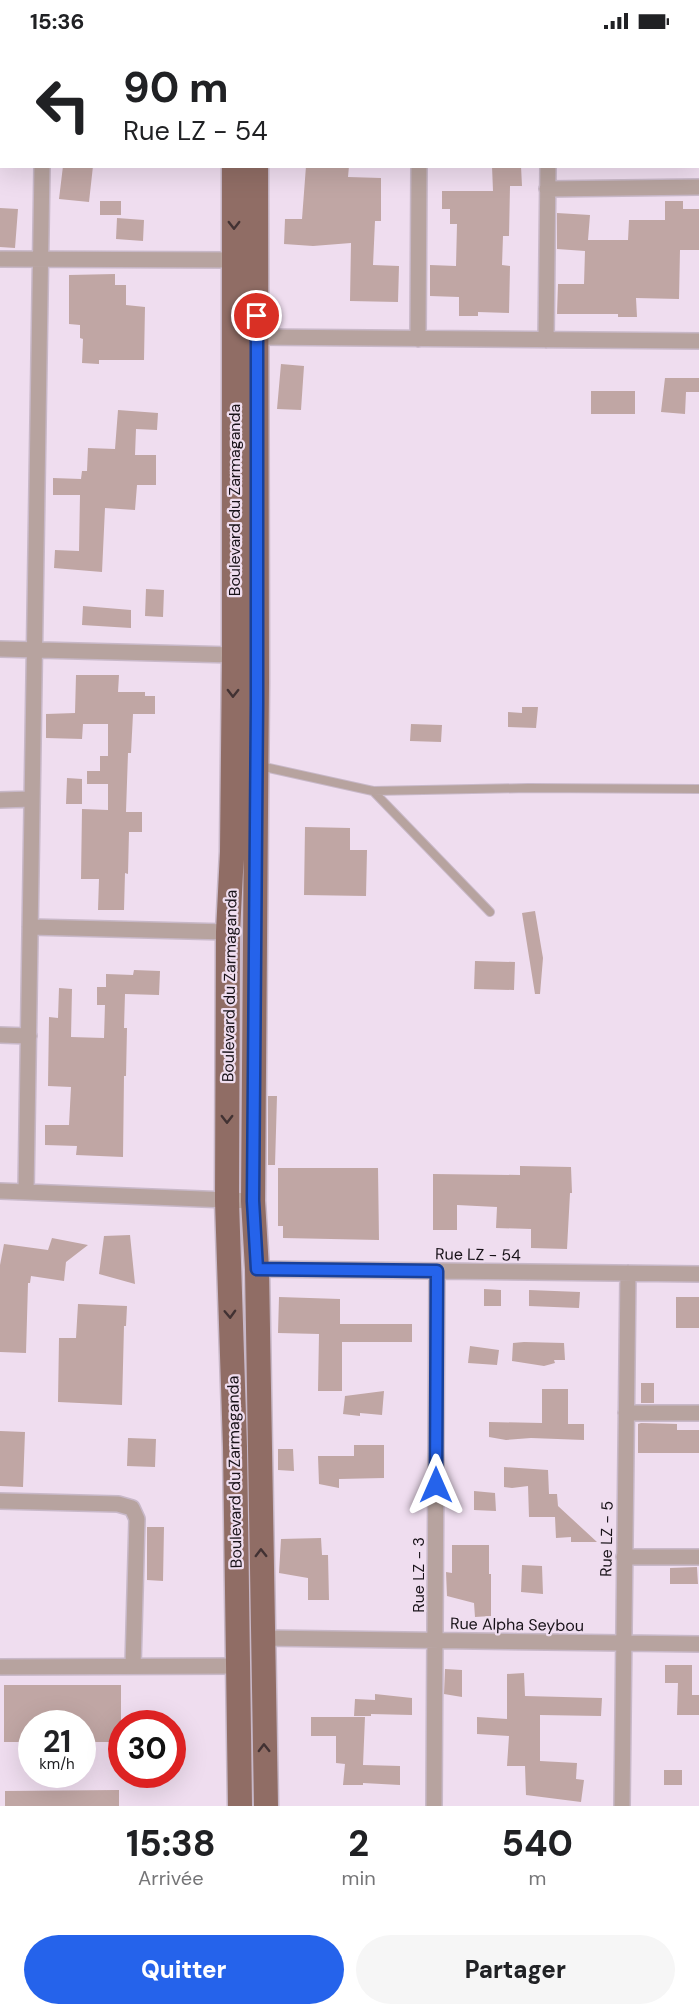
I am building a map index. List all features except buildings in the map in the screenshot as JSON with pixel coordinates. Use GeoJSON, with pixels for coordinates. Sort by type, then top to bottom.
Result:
{"type":"FeatureCollection","features":[{"type":"Feature","properties":{"kind":"main road","name":"Boulevard du Zarmaganda"},"geometry":{"type":"LineString","coordinates":[[234,168],[234,260],[246,389],[245,761],[266,1806]]}},
{"type":"Feature","properties":{"kind":"main road","name":"Boulevard du Zarmaganda"},"geometry":{"type":"LineString","coordinates":[[240,1806],[235,1459],[227,1201],[228,932],[232,852],[245,761],[234,655],[246,389],[257,337],[256,168]]}},
{"type":"Feature","properties":{"kind":"street"},"geometry":{"type":"LineString","coordinates":[[26,1192],[42,168]]}},
{"type":"Feature","properties":{"kind":"street"},"geometry":{"type":"LineString","coordinates":[[418,339],[419,168]]}},
{"type":"Feature","properties":{"kind":"street"},"geometry":{"type":"LineString","coordinates":[[546,340],[548,168]]}},
{"type":"Feature","properties":{"kind":"street"},"geometry":{"type":"LineString","coordinates":[[547,189],[699,187]]}},
{"type":"Feature","properties":{"kind":"street"},"geometry":{"type":"LineString","coordinates":[[0,260],[234,260]]}},
{"type":"Feature","properties":{"kind":"street"},"geometry":{"type":"LineString","coordinates":[[257,337],[699,341]]}},
{"type":"Feature","properties":{"kind":"street"},"geometry":{"type":"LineString","coordinates":[[0,649],[234,655]]}},
{"type":"Feature","properties":{"kind":"street"},"geometry":{"type":"LineString","coordinates":[[0,800],[32,799]]}},
{"type":"Feature","properties":{"kind":"street"},"geometry":{"type":"LineString","coordinates":[[30,927],[228,932]]}},
{"type":"Feature","properties":{"kind":"street"},"geometry":{"type":"LineString","coordinates":[[0,1035],[29,1036]]}},
{"type":"Feature","properties":{"kind":"street"},"geometry":{"type":"LineString","coordinates":[[0,1191],[253,1201]]}},
{"type":"Feature","properties":{"kind":"street","name":"Rue LZ - 54"},"geometry":{"type":"LineString","coordinates":[[257,1269],[699,1274]]}},
{"type":"Feature","properties":{"kind":"street","name":"Rue LZ - 3"},"geometry":{"type":"LineString","coordinates":[[434,1806],[437,1271]]}},
{"type":"Feature","properties":{"kind":"street","name":"Rue LZ - 5"},"geometry":{"type":"LineString","coordinates":[[622,1806],[628,1273]]}},
{"type":"Feature","properties":{"kind":"street"},"geometry":{"type":"LineString","coordinates":[[626,1413],[699,1413]]}},
{"type":"Feature","properties":{"kind":"street"},"geometry":{"type":"LineString","coordinates":[[0,1501],[118,1504],[132,1508],[137,1520],[133,1666]]}},
{"type":"Feature","properties":{"kind":"street"},"geometry":{"type":"LineString","coordinates":[[624,1557],[699,1557]]}},
{"type":"Feature","properties":{"kind":"street","name":"Rue Alpha Seybou"},"geometry":{"type":"LineString","coordinates":[[262,1638],[699,1644]]}},
{"type":"Feature","properties":{"kind":"street"},"geometry":{"type":"LineString","coordinates":[[0,1667],[238,1666]]}},
{"type":"Feature","properties":{"kind":"lane"},"geometry":{"type":"LineString","coordinates":[[245,761],[373,791],[528,788],[699,789]]}},
{"type":"Feature","properties":{"kind":"lane"},"geometry":{"type":"LineString","coordinates":[[373,791],[490,912]]}},
{"type":"Feature","properties":{"kind":"route"},"geometry":{"type":"LineString","coordinates":[[257,316],[253,1201],[257,1269],[437,1271],[436,1485]]}}]}
